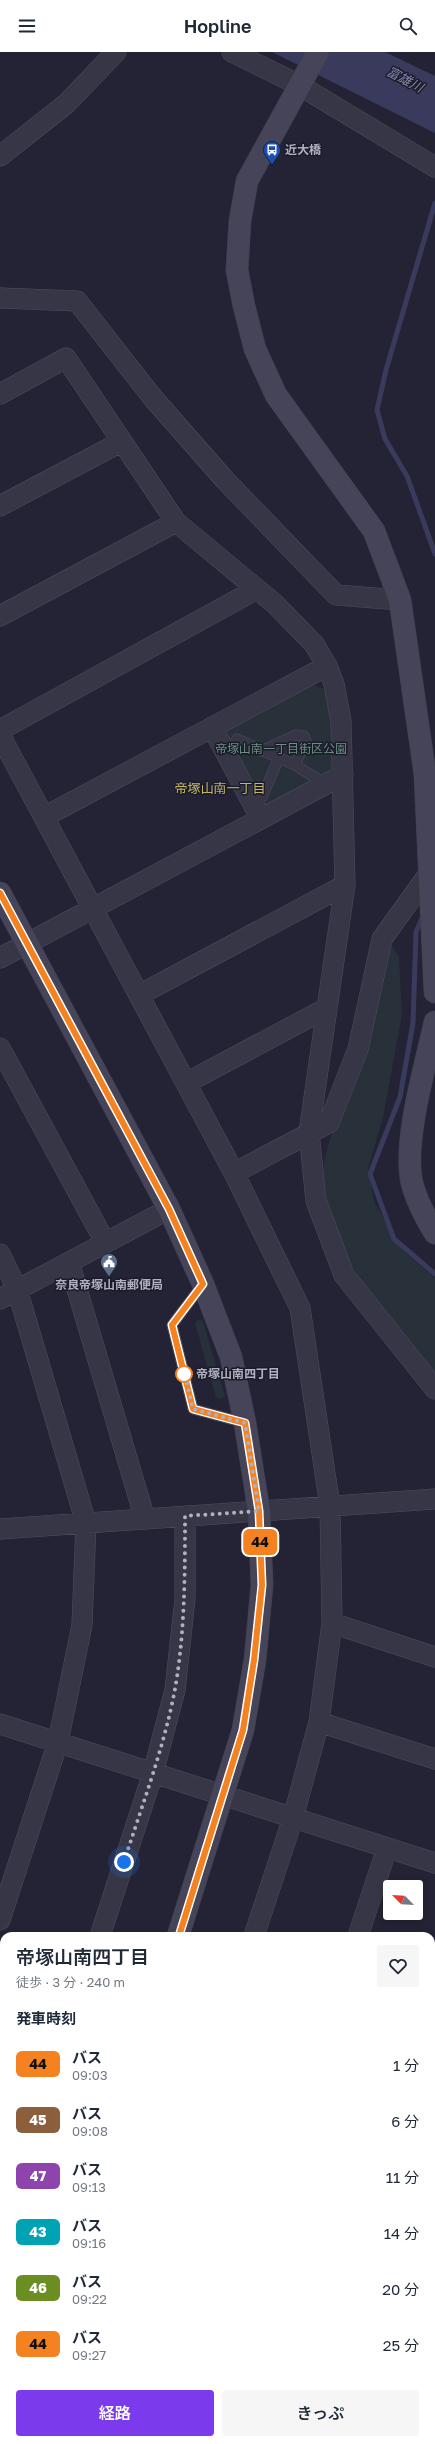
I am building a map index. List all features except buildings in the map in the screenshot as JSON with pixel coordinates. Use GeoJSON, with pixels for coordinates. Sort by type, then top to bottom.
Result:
{"type":"FeatureCollection","features":[{"type":"Feature","properties":{"kind":"street"},"geometry":{"type":"LineString","coordinates":[[0,156],[66,104],[116,52]]}},
{"type":"Feature","properties":{"kind":"street"},"geometry":{"type":"LineString","coordinates":[[232,52],[308,69],[435,167]]}},
{"type":"Feature","properties":{"kind":"street"},"geometry":{"type":"LineString","coordinates":[[308,69],[247,181],[240,221],[238,270],[244,306],[255,349],[276,395],[374,531],[400,600],[430,772],[428,875],[435,992]]}},
{"type":"Feature","properties":{"kind":"street"},"geometry":{"type":"LineString","coordinates":[[0,298],[77,301],[153,398],[225,480],[336,595],[400,600]]}},
{"type":"Feature","properties":{"kind":"street"},"geometry":{"type":"LineString","coordinates":[[0,394],[66,358],[176,522],[275,604],[314,644],[327,666],[334,684],[341,721],[345,885],[325,1009],[309,1132],[316,1201],[344,1275],[435,1390]]}},
{"type":"Feature","properties":{"kind":"street"},"geometry":{"type":"LineString","coordinates":[[0,506],[121,442]]}},
{"type":"Feature","properties":{"kind":"street"},"geometry":{"type":"LineString","coordinates":[[0,616],[176,522]]}},
{"type":"Feature","properties":{"kind":"street"},"geometry":{"type":"LineString","coordinates":[[0,730],[257,589]]}},
{"type":"Feature","properties":{"kind":"street"},"geometry":{"type":"LineString","coordinates":[[44,817],[327,666]]}},
{"type":"Feature","properties":{"kind":"street"},"geometry":{"type":"LineString","coordinates":[[212,728],[261,819]]}},
{"type":"Feature","properties":{"kind":"street"},"geometry":{"type":"LineString","coordinates":[[0,735],[234,1173],[300,1308],[330,1506],[332,1623],[319,1722],[293,1818],[255,1932]]}},
{"type":"Feature","properties":{"kind":"street"},"geometry":{"type":"LineString","coordinates":[[0,958],[343,775]]}},
{"type":"Feature","properties":{"kind":"street"},"geometry":{"type":"LineString","coordinates":[[234,1173],[309,1132],[329,1123],[358,1049],[382,939],[428,875]]}},
{"type":"Feature","properties":{"kind":"street"},"geometry":{"type":"LineString","coordinates":[[139,995],[345,885]]}},
{"type":"Feature","properties":{"kind":"street"},"geometry":{"type":"LineString","coordinates":[[0,893],[169,1209],[203,1284],[231,1357],[245,1423],[259,1511],[262,1585],[254,1660],[243,1730],[179,1932]]}},
{"type":"Feature","properties":{"kind":"street"},"geometry":{"type":"LineString","coordinates":[[186,1083],[325,1009]]}},
{"type":"Feature","properties":{"kind":"street"},"geometry":{"type":"LineString","coordinates":[[435,1022],[410,1143],[413,1185],[426,1219],[435,1233]]}},
{"type":"Feature","properties":{"kind":"street"},"geometry":{"type":"LineString","coordinates":[[0,1048],[105,1242]]}},
{"type":"Feature","properties":{"kind":"street"},"geometry":{"type":"LineString","coordinates":[[8,1294],[169,1209]]}},
{"type":"Feature","properties":{"kind":"street"},"geometry":{"type":"LineString","coordinates":[[0,1254],[8,1294],[86,1523],[82,1625],[58,1742],[0,1920]]}},
{"type":"Feature","properties":{"kind":"street"},"geometry":{"type":"LineString","coordinates":[[69,1262],[145,1519]]}},
{"type":"Feature","properties":{"kind":"street"},"geometry":{"type":"LineString","coordinates":[[0,1529],[435,1499]]}},
{"type":"Feature","properties":{"kind":"street"},"geometry":{"type":"LineString","coordinates":[[101,1932],[153,1773],[174,1690],[185,1599],[185,1516]]}},
{"type":"Feature","properties":{"kind":"street"},"geometry":{"type":"LineString","coordinates":[[332,1623],[435,1657]]}},
{"type":"Feature","properties":{"kind":"street"},"geometry":{"type":"LineString","coordinates":[[319,1722],[435,1759]]}},
{"type":"Feature","properties":{"kind":"street"},"geometry":{"type":"LineString","coordinates":[[0,1724],[435,1863]]}},
{"type":"Feature","properties":{"kind":"street"},"geometry":{"type":"LineString","coordinates":[[359,1932],[387,1848]]}},
{"type":"Feature","properties":{"kind":"lane"},"geometry":{"type":"LineString","coordinates":[[261,751],[296,734],[304,736],[306,741],[295,765]]}},
{"type":"Feature","properties":{"kind":"lane"},"geometry":{"type":"LineString","coordinates":[[237,739],[295,765],[326,784]]}},
{"type":"Feature","properties":{"kind":"lane"},"geometry":{"type":"LineString","coordinates":[[262,797],[279,758]]}},
{"type":"Feature","properties":{"kind":"lane"},"geometry":{"type":"LineString","coordinates":[[203,1284],[172,1325],[193,1409],[245,1423]]}},
{"type":"Feature","properties":{"kind":"green space","name":"帝塚山南一丁目街区公園"},"geometry":{"type":"Polygon","coordinates":[[[310,683],[326,690],[333,721],[335,752],[330,772],[261,808],[220,732],[310,683]]]}},
{"type":"Feature","properties":{"kind":"green space"},"geometry":{"type":"Polygon","coordinates":[[[390,944],[399,956],[402,1014],[383,1118],[368,1168],[374,1201],[400,1248],[435,1278],[435,1376],[380,1308],[347,1258],[335,1231],[326,1204],[323,1176],[324,1162],[333,1132],[368,1043],[390,944]]]}},
{"type":"Feature","properties":{"kind":"green space"},"geometry":{"type":"Polygon","coordinates":[[[200,1319],[203,1322],[225,1396],[221,1399],[216,1397],[195,1323],[200,1319]]]}},
{"type":"Feature","properties":{"kind":"water","name":"富雄川"},"geometry":{"type":"Polygon","coordinates":[[[272,52],[385,52],[435,76],[435,133],[272,52]]]}},
{"type":"Feature","properties":{"kind":"waterway"},"geometry":{"type":"LineString","coordinates":[[435,203],[386,370],[377,410],[385,439],[407,476],[435,554]]}},
{"type":"Feature","properties":{"kind":"waterway"},"geometry":{"type":"LineString","coordinates":[[423,916],[416,932],[413,1023],[400,1097],[370,1174],[394,1239],[435,1274]]}},
{"type":"Feature","properties":{"kind":"bus line","name":"44"},"geometry":{"type":"LineString","coordinates":[[0,893],[169,1209],[203,1284],[172,1325],[193,1409],[245,1423],[259,1511],[262,1585],[254,1660],[243,1730],[180,1932]]}},
{"type":"Feature","properties":{"kind":"place","name":"近大橋"},"geometry":{"type":"Point","coordinates":[272,165]}},
{"type":"Feature","properties":{"kind":"place","name":"奈良帝塚山南郵便局"},"geometry":{"type":"Point","coordinates":[109,1277]}},
{"type":"Feature","properties":{"kind":"place","name":"帝塚山南四丁目"},"geometry":{"type":"Point","coordinates":[184,1374]}},
{"type":"Feature","properties":{"kind":"district","name":"帝塚山南一丁目"},"geometry":{"type":"Point","coordinates":[220,788]}},
{"type":"Feature","properties":{"kind":"route"},"geometry":{"type":"LineString","coordinates":[[124,1862],[153,1773],[174,1690],[185,1599],[185,1516],[259,1511],[245,1423],[193,1409],[183,1367],[184,1374]]}}]}
